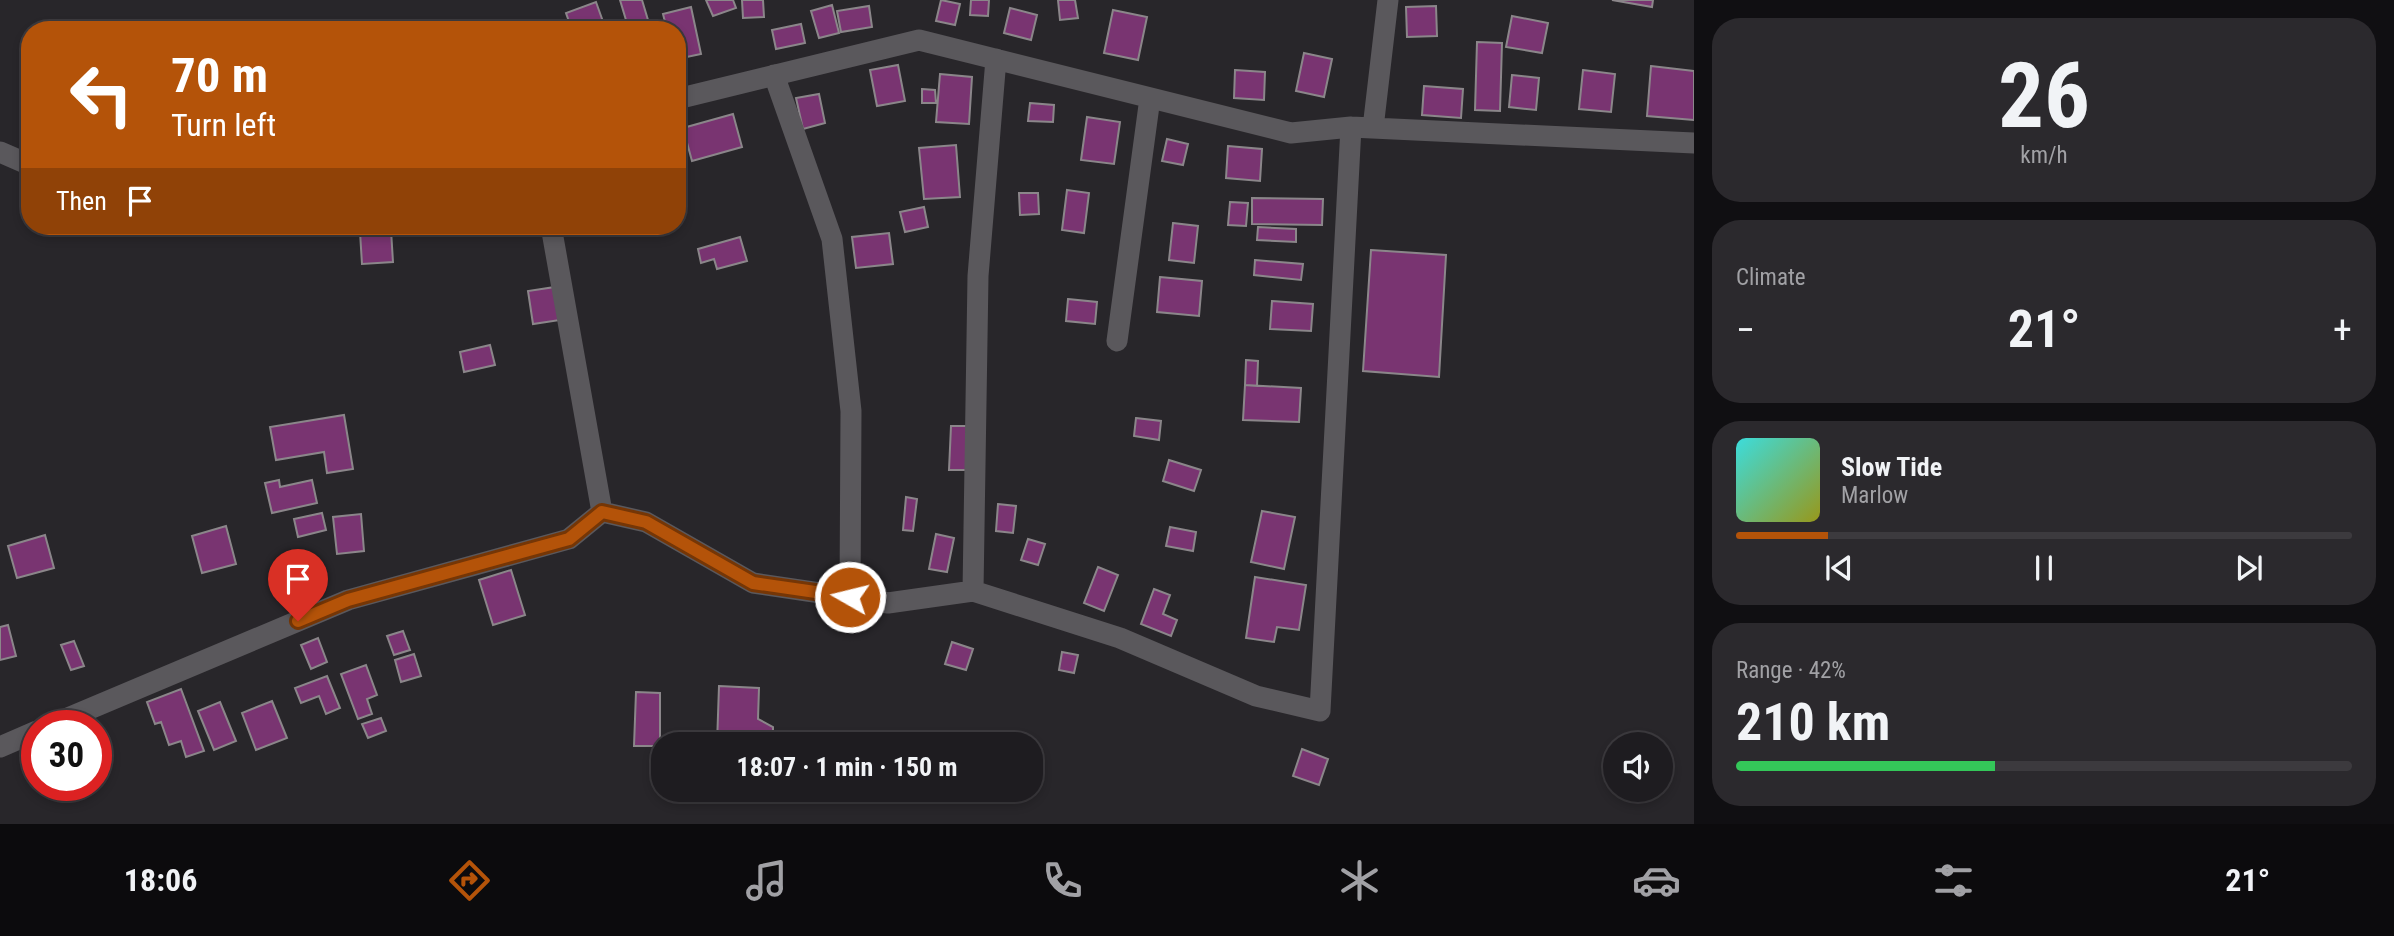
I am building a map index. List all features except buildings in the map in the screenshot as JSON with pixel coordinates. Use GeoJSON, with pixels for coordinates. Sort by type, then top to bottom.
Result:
{"type":"FeatureCollection","features":[{"type":"Feature","properties":{"kind":"street"},"geometry":{"type":"LineString","coordinates":[[1373,128],[1388,0]]}},
{"type":"Feature","properties":{"kind":"street"},"geometry":{"type":"LineString","coordinates":[[686,97],[919,40],[1291,132],[1351,127],[1694,143]]}},
{"type":"Feature","properties":{"kind":"street"},"geometry":{"type":"LineString","coordinates":[[973,590],[978,276],[996,60]]}},
{"type":"Feature","properties":{"kind":"street"},"geometry":{"type":"LineString","coordinates":[[774,75],[832,239],[851,411],[850,597]]}},
{"type":"Feature","properties":{"kind":"street"},"geometry":{"type":"LineString","coordinates":[[1117,341],[1150,98]]}},
{"type":"Feature","properties":{"kind":"street"},"geometry":{"type":"LineString","coordinates":[[602,512],[646,522],[753,583],[888,603],[973,590],[1120,638],[1256,696],[1321,711],[1351,127]]}},
{"type":"Feature","properties":{"kind":"street"},"geometry":{"type":"LineString","coordinates":[[0,152],[21,161]]}},
{"type":"Feature","properties":{"kind":"street"},"geometry":{"type":"LineString","coordinates":[[553,235],[602,512]]}},
{"type":"Feature","properties":{"kind":"street"},"geometry":{"type":"LineString","coordinates":[[87,710],[348,600],[569,539],[602,512]]}},
{"type":"Feature","properties":{"kind":"street"},"geometry":{"type":"LineString","coordinates":[[0,747],[21,738]]}},
{"type":"Feature","properties":{"kind":"route"},"geometry":{"type":"LineString","coordinates":[[298,621],[348,600],[569,539],[602,512],[646,522],[753,583],[850,597]]}}]}
